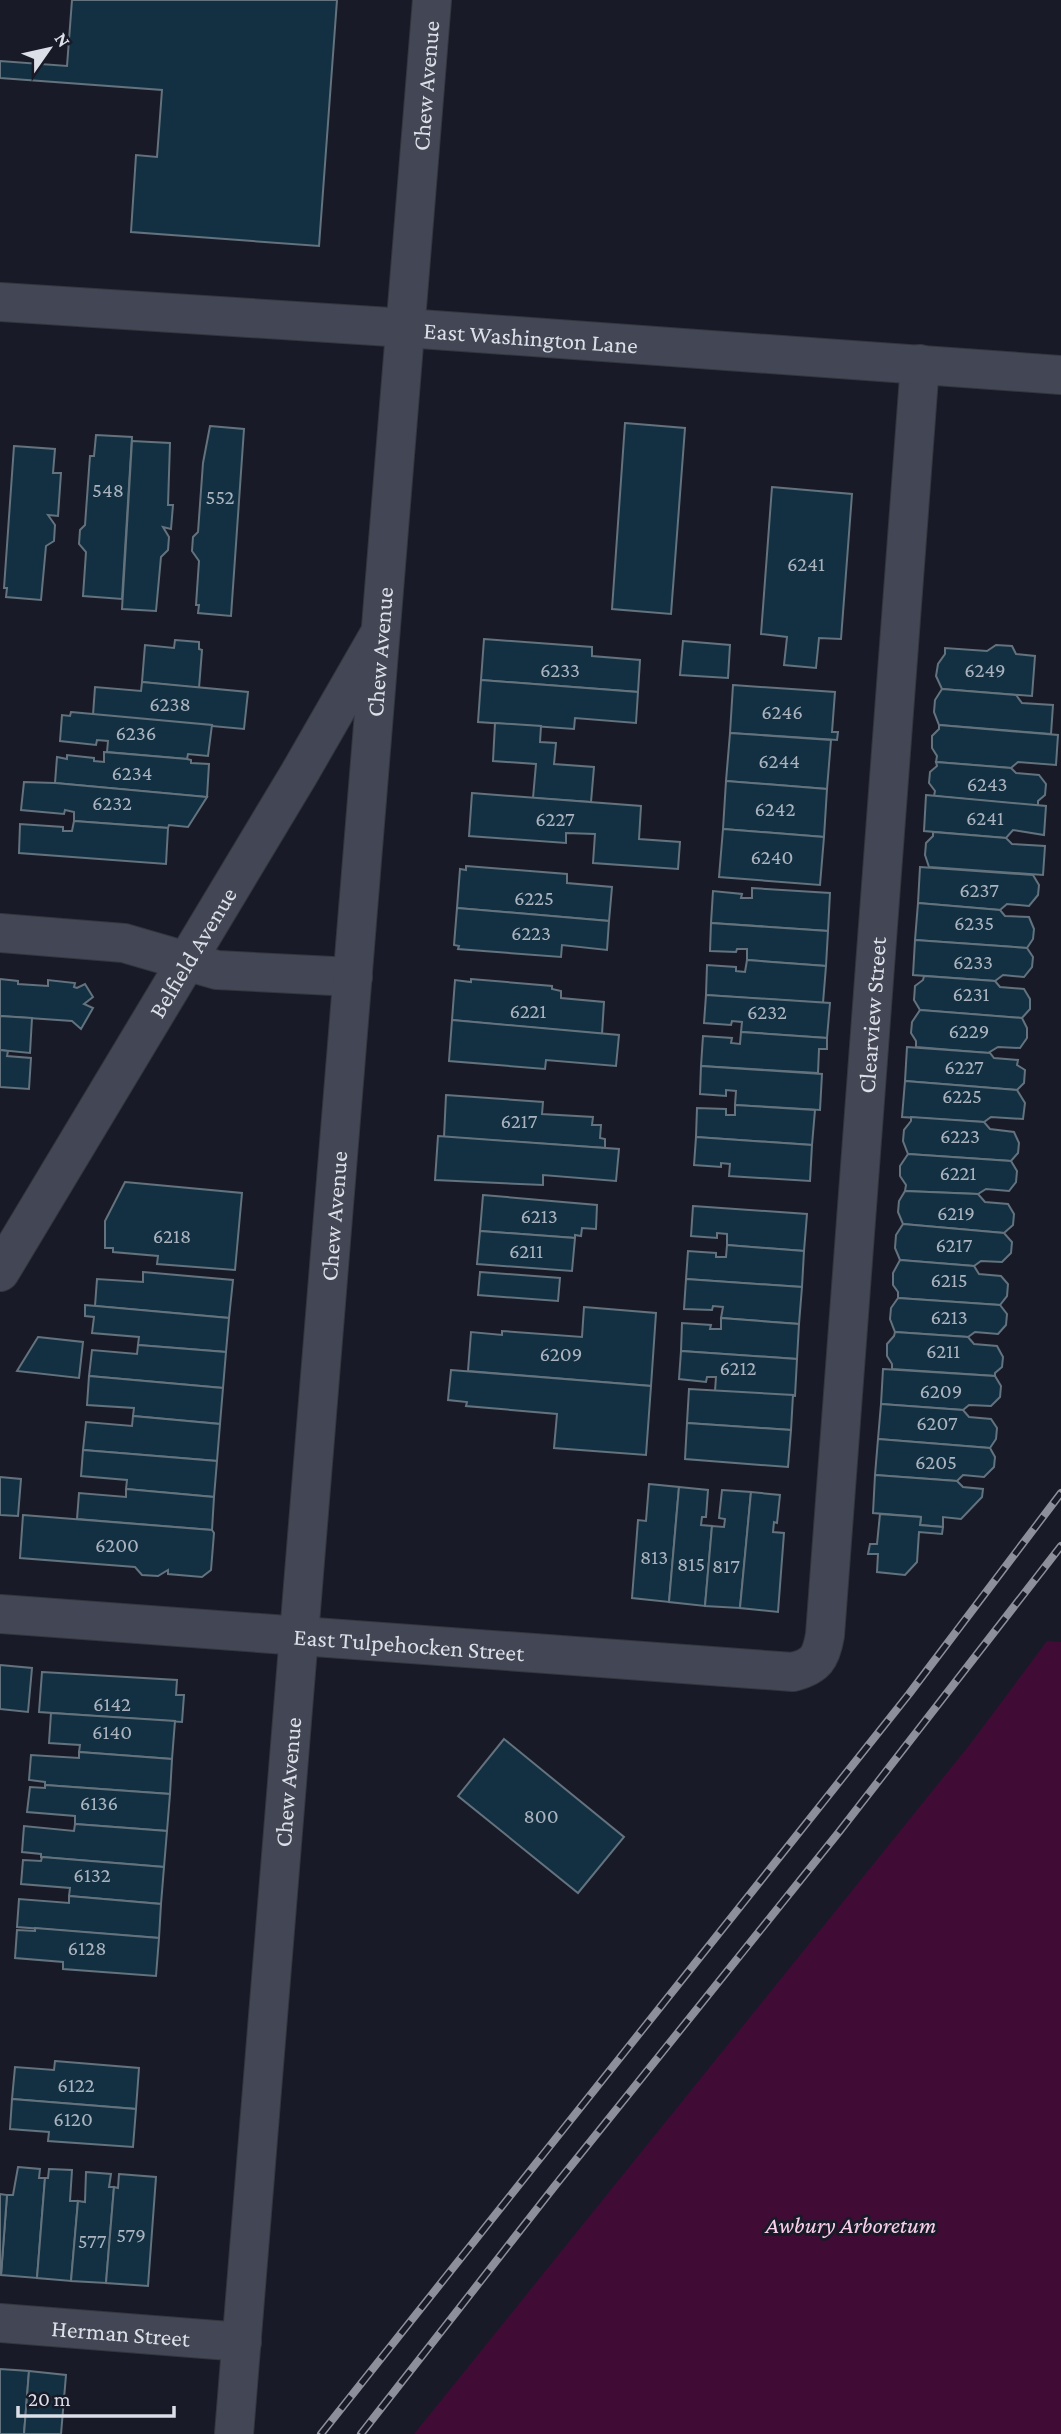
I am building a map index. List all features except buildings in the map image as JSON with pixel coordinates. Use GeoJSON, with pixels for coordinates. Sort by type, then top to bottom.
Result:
{"type":"FeatureCollection","features":[{"type":"Feature","properties":{"kind":"street","name":"Chew Avenue"},"geometry":{"type":"LineString","coordinates":[[234,2434],[432,0]]}},
{"type":"Feature","properties":{"kind":"street","name":"East Washington Lane"},"geometry":{"type":"LineString","coordinates":[[0,302],[1061,375]]}},
{"type":"Feature","properties":{"kind":"street","name":"Clearview Street"},"geometry":{"type":"LineString","coordinates":[[815,1663],[823,1649],[825,1635],[920,364]]}},
{"type":"Feature","properties":{"kind":"street","name":"Belfield Avenue"},"geometry":{"type":"LineString","coordinates":[[0,1272],[299,775],[380,633]]}},
{"type":"Feature","properties":{"kind":"street"},"geometry":{"type":"LineString","coordinates":[[0,933],[116,942],[142,947],[217,970],[353,977]]}},
{"type":"Feature","properties":{"kind":"street","name":"East Tulpehocken Street"},"geometry":{"type":"LineString","coordinates":[[0,1614],[793,1672],[815,1663]]}},
{"type":"Feature","properties":{"kind":"street","name":"Herman Street"},"geometry":{"type":"LineString","coordinates":[[0,2323],[242,2342]]}},
{"type":"Feature","properties":{"kind":"green space","name":"Awbury Arboretum"},"geometry":{"type":"Polygon","coordinates":[[[1047,1641],[1061,1642],[1061,2434],[414,2434],[971,1743],[1047,1641]]]}},
{"type":"Feature","properties":{"kind":"railway"},"geometry":{"type":"LineString","coordinates":[[321,2434],[909,1694],[1061,1493]]}},
{"type":"Feature","properties":{"kind":"railway"},"geometry":{"type":"LineString","coordinates":[[361,2434],[554,2187],[839,1832],[1061,1546]]}}]}
